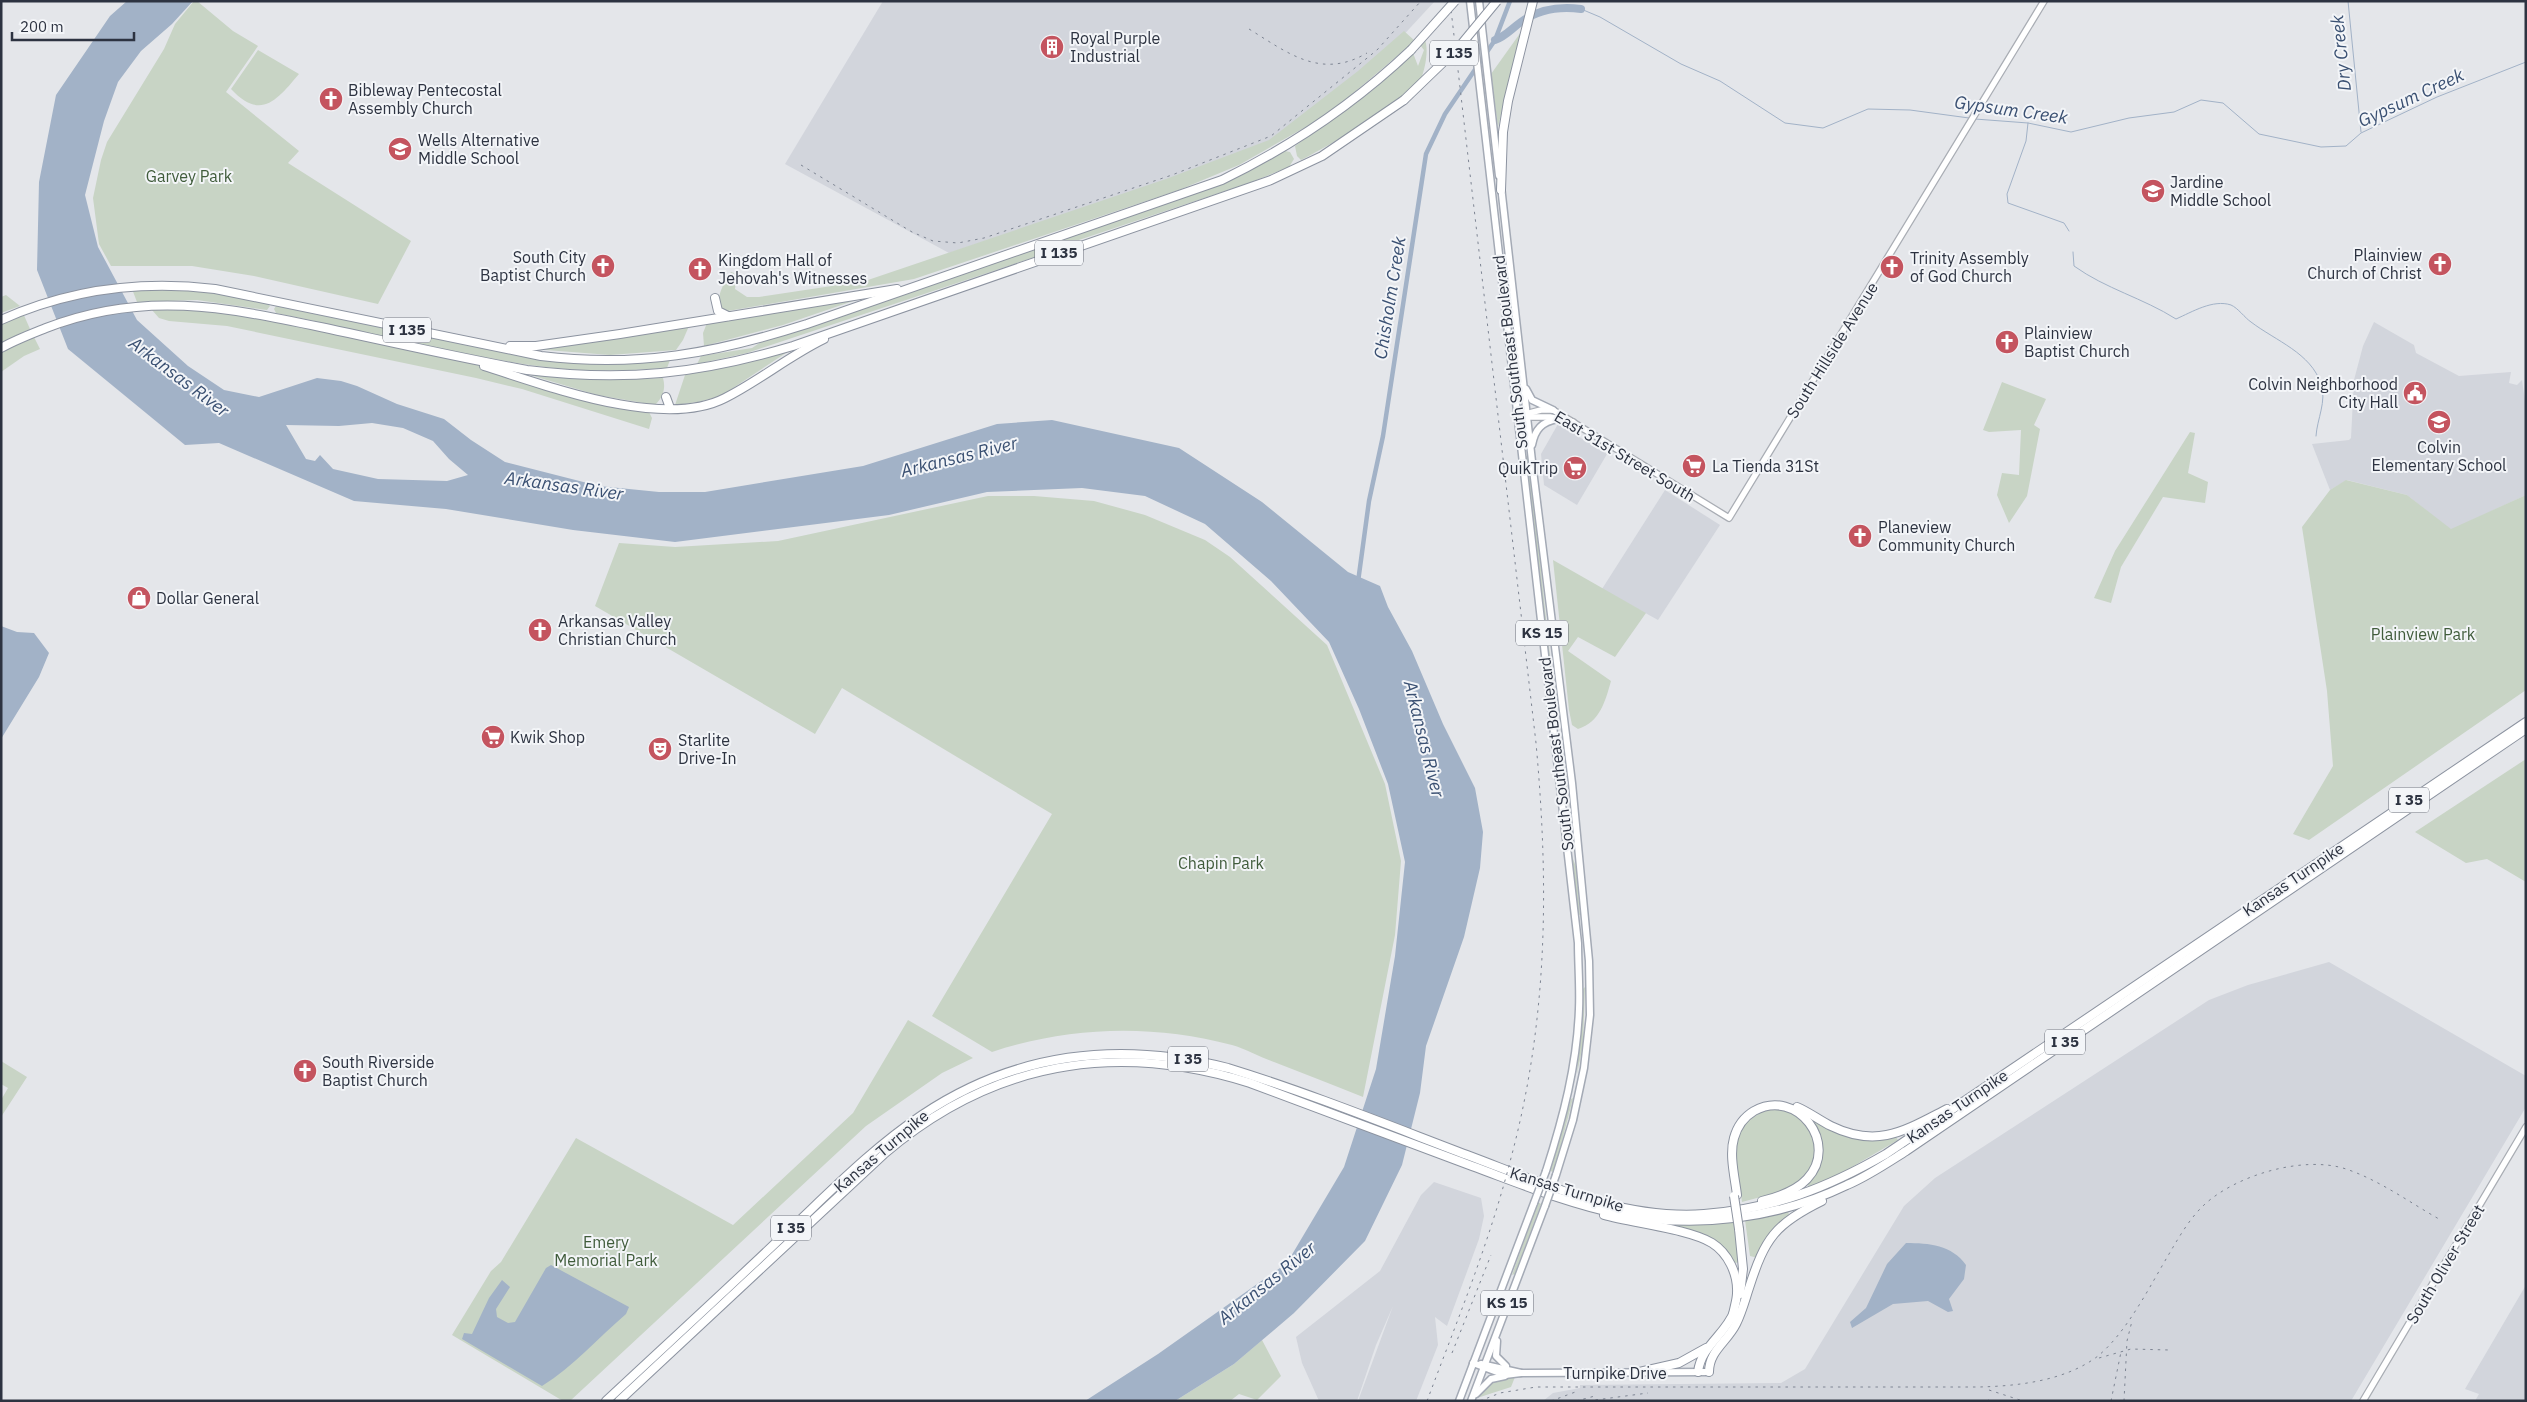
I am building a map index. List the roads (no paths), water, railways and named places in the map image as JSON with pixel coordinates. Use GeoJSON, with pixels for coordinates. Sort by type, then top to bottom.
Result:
{"type":"FeatureCollection","features":[{"type":"Feature","properties":{"kind":"highway","name":"I 135"},"geometry":{"type":"LineString","coordinates":[[1,320],[22,310],[87,291],[145,285],[215,289],[458,340],[561,358],[627,360],[704,353],[761,339],[928,283],[1184,194],[1246,168],[1288,146],[1358,97],[1411,50],[1454,1]]}},
{"type":"Feature","properties":{"kind":"highway","name":"I 135"},"geometry":{"type":"LineString","coordinates":[[1,348],[33,334],[98,313],[150,305],[189,305],[226,308],[442,353],[560,374],[629,376],[697,370],[747,360],[1271,180],[1322,156],[1404,100],[1460,47],[1497,1]]}},
{"type":"Feature","properties":{"kind":"highway"},"geometry":{"type":"LineString","coordinates":[[1501,190],[1503,132],[1507,108],[1532,4]]}},
{"type":"Feature","properties":{"kind":"highway"},"geometry":{"type":"LineString","coordinates":[[458,340],[518,347],[536,346],[928,283]]}},
{"type":"Feature","properties":{"kind":"highway"},"geometry":{"type":"LineString","coordinates":[[715,298],[718,311],[728,316]]}},
{"type":"Feature","properties":{"kind":"highway"},"geometry":{"type":"LineString","coordinates":[[442,353],[586,398],[661,410],[670,408],[676,410],[725,399],[784,361],[852,325]]}},
{"type":"Feature","properties":{"kind":"highway"},"geometry":{"type":"LineString","coordinates":[[666,398],[670,408]]}},
{"type":"Feature","properties":{"kind":"highway","name":"Kansas Turnpike"},"geometry":{"type":"LineString","coordinates":[[619,1401],[892,1147],[946,1110],[1000,1084],[1035,1073],[1102,1062],[1136,1061],[1173,1065],[1232,1077],[1449,1148],[1567,1192],[1632,1208],[1703,1214],[1764,1206],[1795,1198],[1844,1178],[1886,1154],[2526,722]]}},
{"type":"Feature","properties":{"kind":"highway","name":"Kansas Turnpike"},"geometry":{"type":"LineString","coordinates":[[606,1401],[890,1140],[936,1106],[993,1078],[1027,1067],[1083,1055],[1122,1053],[1160,1055],[1228,1068],[1445,1156],[1560,1198],[1619,1214],[1675,1221],[1730,1219],[1808,1202],[1849,1185],[1906,1151],[2526,729]]}},
{"type":"Feature","properties":{"kind":"highway"},"geometry":{"type":"LineString","coordinates":[[1736,1196],[1728,1154],[1730,1135],[1739,1119],[1757,1106],[1769,1102],[1788,1104],[1841,1130],[1861,1136],[1882,1137],[1912,1128],[1965,1100]]}},
{"type":"Feature","properties":{"kind":"highway"},"geometry":{"type":"LineString","coordinates":[[1632,1208],[1690,1210],[1734,1207],[1776,1197],[1800,1185],[1814,1170],[1819,1152],[1814,1129],[1802,1115],[1786,1108],[1769,1106],[1752,1112],[1740,1124],[1733,1140],[1733,1148],[1736,1196],[1740,1229],[1743,1254],[1742,1282],[1733,1315],[1708,1347],[1699,1362],[1698,1372]]}},
{"type":"Feature","properties":{"kind":"highway"},"geometry":{"type":"LineString","coordinates":[[1709,1372],[1711,1356],[1735,1326],[1762,1251],[1780,1226],[1802,1211],[1856,1183],[1871,1172]]}},
{"type":"Feature","properties":{"kind":"highway"},"geometry":{"type":"LineString","coordinates":[[1560,1198],[1598,1213],[1692,1235],[1712,1243],[1725,1256],[1734,1272],[1737,1293],[1733,1315]]}},
{"type":"Feature","properties":{"kind":"highway"},"geometry":{"type":"LineString","coordinates":[[1740,1229],[1749,1285]]}},
{"type":"Feature","properties":{"kind":"highway"},"geometry":{"type":"LineString","coordinates":[[1635,1373],[1679,1363],[1708,1347]]}},
{"type":"Feature","properties":{"kind":"main road","name":"South Southeast Boulevard"},"geometry":{"type":"LineString","coordinates":[[1459,1401],[1546,1171],[1563,1118],[1573,1067],[1579,1009],[1578,943],[1470,1]]}},
{"type":"Feature","properties":{"kind":"main road","name":"South Southeast Boulevard"},"geometry":{"type":"LineString","coordinates":[[1471,1401],[1545,1206],[1573,1120],[1584,1068],[1590,1015],[1589,960],[1572,784],[1531,454],[1479,1]]}},
{"type":"Feature","properties":{"kind":"main road","name":"South Hillside Avenue"},"geometry":{"type":"LineString","coordinates":[[1729,518],[2044,1]]}},
{"type":"Feature","properties":{"kind":"main road"},"geometry":{"type":"LineString","coordinates":[[1524,384],[1532,400],[1553,410]]}},
{"type":"Feature","properties":{"kind":"main road","name":"East 31st Street South"},"geometry":{"type":"LineString","coordinates":[[1527,415],[1553,410],[1729,518]]}},
{"type":"Feature","properties":{"kind":"main road"},"geometry":{"type":"LineString","coordinates":[[1518,416],[1527,415],[1573,422]]}},
{"type":"Feature","properties":{"kind":"main road"},"geometry":{"type":"LineString","coordinates":[[1531,454],[1533,439],[1539,427],[1542,423],[1557,419]]}},
{"type":"Feature","properties":{"kind":"main road","name":"South Oliver Street"},"geometry":{"type":"LineString","coordinates":[[2363,1401],[2526,1127]]}},
{"type":"Feature","properties":{"kind":"main road"},"geometry":{"type":"LineString","coordinates":[[1496,1334],[1496,1356],[1501,1363],[1512,1369]]}},
{"type":"Feature","properties":{"kind":"main road","name":"Turnpike Drive"},"geometry":{"type":"LineString","coordinates":[[1473,1363],[1512,1369],[1521,1373]]}},
{"type":"Feature","properties":{"kind":"main road","name":"Turnpike Drive"},"geometry":{"type":"LineString","coordinates":[[1484,1366],[1505,1376],[1521,1373],[1709,1372]]}},
{"type":"Feature","properties":{"kind":"main road"},"geometry":{"type":"LineString","coordinates":[[1471,1401],[1484,1384],[1491,1379],[1505,1376]]}},
{"type":"Feature","properties":{"kind":"water","name":"Arkansas River"},"geometry":{"type":"Polygon","coordinates":[[[127,1],[193,1],[172,24],[141,51],[118,82],[104,121],[85,195],[98,247],[137,320],[188,366],[224,390],[259,397],[317,378],[341,381],[397,404],[444,419],[471,440],[505,462],[599,486],[659,492],[705,492],[863,466],[997,424],[1052,420],[1179,448],[1262,502],[1348,572],[1380,586],[1388,607],[1412,651],[1443,724],[1475,788],[1483,832],[1480,868],[1464,937],[1426,1046],[1420,1093],[1402,1165],[1365,1241],[1294,1313],[1234,1364],[1175,1401],[1085,1401],[1158,1354],[1287,1263],[1344,1167],[1376,1069],[1395,956],[1405,862],[1388,784],[1359,709],[1329,642],[1271,581],[1205,524],[1145,496],[1082,488],[987,492],[889,515],[675,542],[573,530],[446,509],[354,501],[219,443],[185,445],[68,349],[37,270],[39,182],[56,95],[110,16],[127,1]],[[372,423],[339,426],[286,425],[306,459],[315,461],[320,455],[333,469],[378,479],[447,481],[468,475],[449,459],[433,441],[403,428],[372,423]]]}},
{"type":"Feature","properties":{"kind":"water"},"geometry":{"type":"Polygon","coordinates":[[[1,626],[17,632],[34,633],[49,653],[39,677],[1,739],[1,626]]]}},
{"type":"Feature","properties":{"kind":"water"},"geometry":{"type":"Polygon","coordinates":[[[1906,1243],[1939,1246],[1954,1253],[1966,1265],[1964,1279],[1949,1299],[1953,1311],[1948,1312],[1928,1301],[1893,1304],[1852,1328],[1850,1322],[1866,1308],[1887,1264],[1906,1243]]]}},
{"type":"Feature","properties":{"kind":"water"},"geometry":{"type":"Polygon","coordinates":[[[551,1265],[629,1307],[626,1314],[585,1352],[565,1370],[542,1386],[462,1339],[464,1333],[472,1334],[489,1298],[502,1280],[510,1287],[496,1309],[497,1317],[508,1323],[515,1322],[546,1268],[551,1265]]]}},
{"type":"Feature","properties":{"kind":"waterway","name":"Chisholm Creek"},"geometry":{"type":"LineString","coordinates":[[1358,582],[1369,501],[1383,436],[1426,154],[1445,114],[1495,40],[1510,1]]}},
{"type":"Feature","properties":{"kind":"waterway","name":"Dry Creek"},"geometry":{"type":"LineString","coordinates":[[2348,1],[2361,132]]}},
{"type":"Feature","properties":{"kind":"waterway"},"geometry":{"type":"LineString","coordinates":[[1495,40],[1542,11],[1557,8],[1581,9]]}},
{"type":"Feature","properties":{"kind":"waterway","name":"Gypsum Creek"},"geometry":{"type":"LineString","coordinates":[[1581,9],[1600,17],[1681,64],[1720,81],[1785,123],[1823,128],[1868,109],[1910,110],[1969,118]]}},
{"type":"Feature","properties":{"kind":"waterway","name":"Gypsum Creek"},"geometry":{"type":"LineString","coordinates":[[1975,119],[2028,123],[2071,132],[2129,118],[2174,112],[2201,100],[2223,103],[2259,134],[2321,147],[2346,146],[2361,133],[2437,97],[2526,62]]}},
{"type":"Feature","properties":{"kind":"waterway"},"geometry":{"type":"LineString","coordinates":[[2028,123],[2026,141],[2007,194],[2008,203],[2064,223],[2069,231]]}},
{"type":"Feature","properties":{"kind":"waterway"},"geometry":{"type":"LineString","coordinates":[[2073,252],[2074,266],[2086,274],[2176,319],[2210,305],[2231,305],[2251,322],[2292,348],[2316,373],[2323,390],[2316,436]]}},
{"type":"Feature","properties":{"kind":"railway"},"geometry":{"type":"LineString","coordinates":[[801,165],[912,232],[933,241],[958,243],[984,238],[1172,175],[1271,136],[1377,50],[1421,1]]}},
{"type":"Feature","properties":{"kind":"railway"},"geometry":{"type":"LineString","coordinates":[[1427,1401],[1472,1281],[1503,1189],[1511,1158],[1523,1106],[1539,1003],[1544,900],[1543,849],[1536,743],[1450,1]]}},
{"type":"Feature","properties":{"kind":"railway"},"geometry":{"type":"LineString","coordinates":[[1249,29],[1291,54],[1320,64],[1350,61],[1367,53]]}},
{"type":"Feature","properties":{"kind":"railway"},"geometry":{"type":"LineString","coordinates":[[1480,1401],[1500,1393],[1536,1387],[1979,1387],[2041,1380],[2071,1371],[2098,1356],[2109,1346],[2128,1322],[2194,1216],[2218,1194],[2252,1177],[2271,1170],[2291,1166],[2329,1165],[2346,1169],[2382,1185],[2439,1219]]}},
{"type":"Feature","properties":{"kind":"railway"},"geometry":{"type":"LineString","coordinates":[[1452,1353],[1491,1255]]}},
{"type":"Feature","properties":{"kind":"railway"},"geometry":{"type":"LineString","coordinates":[[2124,1401],[2127,1341],[2132,1321]]}},
{"type":"Feature","properties":{"kind":"railway"},"geometry":{"type":"LineString","coordinates":[[2099,1358],[2131,1349],[2169,1350]]}},
{"type":"Feature","properties":{"kind":"railway"},"geometry":{"type":"LineString","coordinates":[[2111,1401],[2121,1352]]}},
{"type":"Feature","properties":{"kind":"railway"},"geometry":{"type":"LineString","coordinates":[[1989,1390],[2023,1401]]}},
{"type":"Feature","properties":{"kind":"railway"},"geometry":{"type":"LineString","coordinates":[[1551,1401],[1578,1391]]}},
{"type":"Feature","properties":{"kind":"railway"},"geometry":{"type":"LineString","coordinates":[[1588,1401],[1648,1393]]}},
{"type":"Feature","properties":{"kind":"railway"},"geometry":{"type":"LineString","coordinates":[[1576,1401],[1595,1396]]}},
{"type":"Feature","properties":{"kind":"place","name":"Royal Purple Industrial"},"geometry":{"type":"Point","coordinates":[1052,47]}},
{"type":"Feature","properties":{"kind":"place","name":"Bibleway Pentecostal Assembly Church"},"geometry":{"type":"Point","coordinates":[331,99]}},
{"type":"Feature","properties":{"kind":"place","name":"Wells Alternative Middle School"},"geometry":{"type":"Point","coordinates":[400,149]}},
{"type":"Feature","properties":{"kind":"place","name":"Jardine Middle School"},"geometry":{"type":"Point","coordinates":[2153,191]}},
{"type":"Feature","properties":{"kind":"place","name":"Plainview Church of Christ"},"geometry":{"type":"Point","coordinates":[2440,264]}},
{"type":"Feature","properties":{"kind":"place","name":"South City Baptist Church"},"geometry":{"type":"Point","coordinates":[603,266]}},
{"type":"Feature","properties":{"kind":"place","name":"Trinity Assembly of God Church"},"geometry":{"type":"Point","coordinates":[1892,267]}},
{"type":"Feature","properties":{"kind":"place","name":"Kingdom Hall of Jehovah's Witnesses"},"geometry":{"type":"Point","coordinates":[700,269]}},
{"type":"Feature","properties":{"kind":"place","name":"Plainview Baptist Church"},"geometry":{"type":"Point","coordinates":[2007,342]}},
{"type":"Feature","properties":{"kind":"place","name":"Colvin Neighborhood City Hall"},"geometry":{"type":"Point","coordinates":[2415,393]}},
{"type":"Feature","properties":{"kind":"place","name":"Colvin Elementary School"},"geometry":{"type":"Point","coordinates":[2439,422]}},
{"type":"Feature","properties":{"kind":"place","name":"La Tienda 31St"},"geometry":{"type":"Point","coordinates":[1694,466]}},
{"type":"Feature","properties":{"kind":"place","name":"QuikTrip"},"geometry":{"type":"Point","coordinates":[1575,468]}},
{"type":"Feature","properties":{"kind":"place","name":"Planeview Community Church"},"geometry":{"type":"Point","coordinates":[1860,536]}},
{"type":"Feature","properties":{"kind":"place","name":"Dollar General"},"geometry":{"type":"Point","coordinates":[139,598]}},
{"type":"Feature","properties":{"kind":"place","name":"Arkansas Valley Christian Church"},"geometry":{"type":"Point","coordinates":[540,630]}},
{"type":"Feature","properties":{"kind":"place","name":"Kwik Shop"},"geometry":{"type":"Point","coordinates":[493,737]}},
{"type":"Feature","properties":{"kind":"place","name":"Starlite Drive-In"},"geometry":{"type":"Point","coordinates":[660,749]}},
{"type":"Feature","properties":{"kind":"place","name":"South Riverside Baptist Church"},"geometry":{"type":"Point","coordinates":[305,1071]}},
{"type":"Feature","properties":{"kind":"park label","name":"Garvey Park"},"geometry":{"type":"Point","coordinates":[189,176]}},
{"type":"Feature","properties":{"kind":"park label","name":"Plainview Park"},"geometry":{"type":"Point","coordinates":[2423,634]}},
{"type":"Feature","properties":{"kind":"park label","name":"Chapin Park"},"geometry":{"type":"Point","coordinates":[1221,863]}},
{"type":"Feature","properties":{"kind":"park label","name":"Emery Memorial Park"},"geometry":{"type":"Point","coordinates":[606,1251]}}]}
